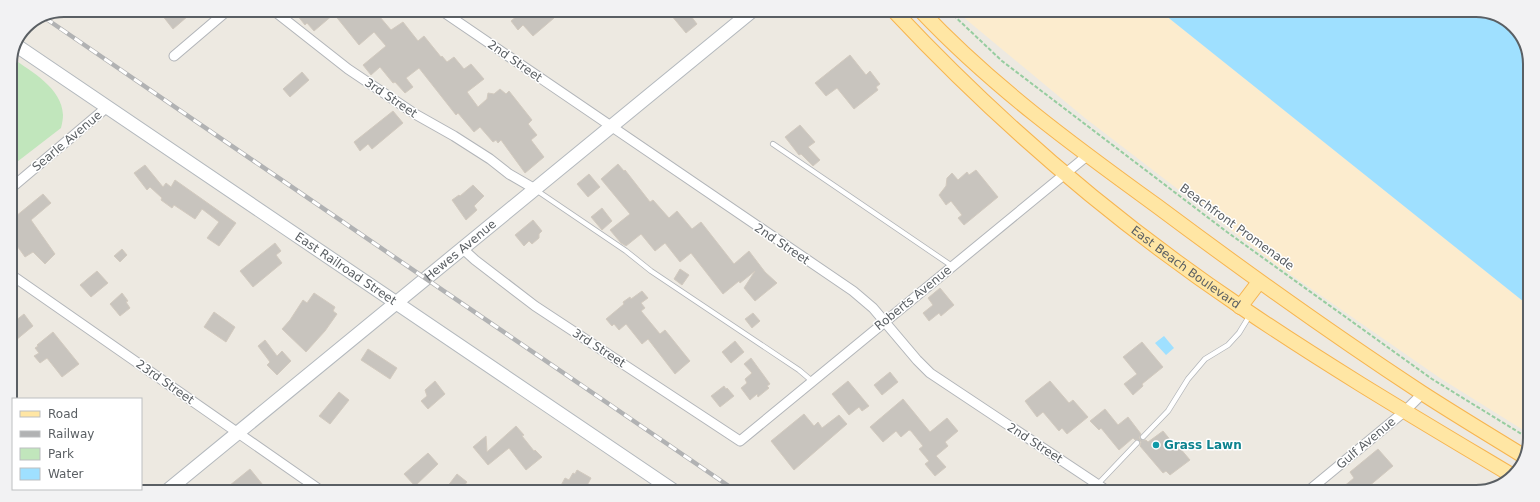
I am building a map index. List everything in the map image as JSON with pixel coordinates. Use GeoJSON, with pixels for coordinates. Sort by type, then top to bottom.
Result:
{"type":"FeatureCollection","features":[{"type":"Feature","properties":{"kind":"main road","name":"East Beach Boulevard"},"geometry":{"type":"LineString","coordinates":[[900,17],[985,103],[1065,174],[1149,241],[1246,310],[1314,355],[1507,473]]}},
{"type":"Feature","properties":{"kind":"main road"},"geometry":{"type":"LineString","coordinates":[[927,17],[971,60],[1015,98],[1088,155],[1259,282],[1423,393],[1520,454]]}},
{"type":"Feature","properties":{"kind":"main road"},"geometry":{"type":"LineString","coordinates":[[1246,310],[1259,282]]}},
{"type":"Feature","properties":{"kind":"street"},"geometry":{"type":"LineString","coordinates":[[174,56],[220,17]]}},
{"type":"Feature","properties":{"kind":"street","name":"3rd Street"},"geometry":{"type":"LineString","coordinates":[[283,17],[348,69],[415,114],[454,136],[490,159],[509,174],[535,189]]}},
{"type":"Feature","properties":{"kind":"street","name":"2nd Street"},"geometry":{"type":"LineString","coordinates":[[452,17],[853,291],[873,308],[930,373],[1098,484]]}},
{"type":"Feature","properties":{"kind":"street","name":"Hewes Avenue"},"geometry":{"type":"LineString","coordinates":[[174,485],[745,17]]}},
{"type":"Feature","properties":{"kind":"street","name":"East Railroad Street"},"geometry":{"type":"LineString","coordinates":[[20,48],[106,108],[397,303],[664,485]]}},
{"type":"Feature","properties":{"kind":"street","name":"Searle Avenue"},"geometry":{"type":"LineString","coordinates":[[17,183],[106,108]]}},
{"type":"Feature","properties":{"kind":"street","name":"Roberts Avenue"},"geometry":{"type":"LineString","coordinates":[[740,441],[1088,155]]}},
{"type":"Feature","properties":{"kind":"street","name":"3rd Street"},"geometry":{"type":"LineString","coordinates":[[463,249],[474,260],[535,306],[740,441]]}},
{"type":"Feature","properties":{"kind":"street","name":"23rd Street"},"geometry":{"type":"LineString","coordinates":[[17,279],[313,485]]}},
{"type":"Feature","properties":{"kind":"street","name":"Gulf Avenue"},"geometry":{"type":"LineString","coordinates":[[1315,485],[1405,411],[1423,393]]}},
{"type":"Feature","properties":{"kind":"lane"},"geometry":{"type":"LineString","coordinates":[[773,144],[952,266]]}},
{"type":"Feature","properties":{"kind":"lane"},"geometry":{"type":"LineString","coordinates":[[535,189],[651,271],[799,370],[812,381]]}},
{"type":"Feature","properties":{"kind":"lane"},"geometry":{"type":"LineString","coordinates":[[1143,437],[1168,411],[1192,374],[1205,359],[1228,344],[1239,333],[1246,310]]}},
{"type":"Feature","properties":{"kind":"lane"},"geometry":{"type":"LineString","coordinates":[[1098,484],[1137,443]]}},
{"type":"Feature","properties":{"kind":"path","name":"Beachfront Promenade"},"geometry":{"type":"LineString","coordinates":[[954,17],[1002,61],[1227,232],[1432,379],[1523,435]]}},
{"type":"Feature","properties":{"kind":"green space"},"geometry":{"type":"Polygon","coordinates":[[[17,62],[37,75],[52,89],[61,105],[63,115],[61,128],[17,162],[17,62]]]}},
{"type":"Feature","properties":{"kind":"sand"},"geometry":{"type":"Polygon","coordinates":[[[963,17],[1168,17],[1523,301],[1523,430],[1440,378],[1274,263],[1085,118],[963,17]]]}},
{"type":"Feature","properties":{"kind":"water"},"geometry":{"type":"Polygon","coordinates":[[[1168,17],[1482,17],[1500,23],[1517,40],[1523,61],[1523,301],[1168,17]]]}},
{"type":"Feature","properties":{"kind":"water"},"geometry":{"type":"Polygon","coordinates":[[[1164,336],[1174,348],[1166,355],[1155,343],[1164,336]]]}},
{"type":"Feature","properties":{"kind":"building"},"geometry":{"type":"Polygon","coordinates":[[[164,17],[187,17],[173,29],[164,17]]]}},
{"type":"Feature","properties":{"kind":"building"},"geometry":{"type":"Polygon","coordinates":[[[299,17],[330,17],[314,31],[307,23],[305,25],[299,17]]]}},
{"type":"Feature","properties":{"kind":"building"},"geometry":{"type":"Polygon","coordinates":[[[336,17],[380,17],[391,30],[403,22],[418,41],[424,36],[447,62],[454,57],[464,69],[471,64],[484,79],[467,92],[478,107],[487,99],[488,93],[494,94],[500,89],[506,94],[509,91],[532,120],[528,124],[537,135],[531,140],[544,157],[525,173],[501,140],[498,143],[496,140],[493,142],[480,127],[474,132],[458,113],[456,115],[419,68],[406,78],[413,87],[405,93],[395,82],[393,83],[380,67],[371,75],[363,65],[386,46],[374,32],[359,45],[336,17]]]}},
{"type":"Feature","properties":{"kind":"building"},"geometry":{"type":"Polygon","coordinates":[[[516,17],[554,18],[533,36],[523,25],[518,30],[511,21],[516,17]]]}},
{"type":"Feature","properties":{"kind":"building"},"geometry":{"type":"Polygon","coordinates":[[[673,17],[692,17],[697,24],[686,33],[673,17]]]}},
{"type":"Feature","properties":{"kind":"building"},"geometry":{"type":"Polygon","coordinates":[[[850,55],[866,75],[870,71],[880,84],[876,87],[878,90],[854,109],[837,88],[826,96],[815,83],[850,55]]]}},
{"type":"Feature","properties":{"kind":"building"},"geometry":{"type":"Polygon","coordinates":[[[302,72],[309,80],[290,97],[283,89],[302,72]]]}},
{"type":"Feature","properties":{"kind":"building"},"geometry":{"type":"Polygon","coordinates":[[[393,111],[403,123],[372,149],[368,144],[360,151],[354,142],[393,111]]]}},
{"type":"Feature","properties":{"kind":"building"},"geometry":{"type":"Polygon","coordinates":[[[800,125],[815,142],[808,147],[820,160],[813,166],[801,154],[799,155],[785,137],[800,125]]]}},
{"type":"Feature","properties":{"kind":"building"},"geometry":{"type":"Polygon","coordinates":[[[618,164],[624,171],[625,170],[650,202],[653,200],[669,218],[677,211],[692,229],[701,222],[734,264],[749,251],[765,272],[777,283],[755,301],[744,288],[755,271],[740,283],[739,281],[723,294],[691,253],[680,262],[665,243],[655,251],[641,234],[626,246],[621,243],[610,230],[630,214],[601,179],[618,164]]]}},
{"type":"Feature","properties":{"kind":"building"},"geometry":{"type":"Polygon","coordinates":[[[145,165],[163,187],[166,183],[171,187],[175,180],[236,223],[219,246],[207,238],[219,222],[202,209],[195,219],[174,205],[172,208],[161,200],[162,198],[150,187],[147,190],[134,173],[145,165]]]}},
{"type":"Feature","properties":{"kind":"building"},"geometry":{"type":"Polygon","coordinates":[[[976,170],[998,197],[964,225],[958,218],[962,215],[951,201],[946,205],[939,195],[946,186],[947,178],[952,173],[958,180],[967,172],[969,175],[976,170]]]}},
{"type":"Feature","properties":{"kind":"building"},"geometry":{"type":"Polygon","coordinates":[[[589,174],[600,187],[588,197],[577,184],[589,174]]]}},
{"type":"Feature","properties":{"kind":"building"},"geometry":{"type":"Polygon","coordinates":[[[473,185],[484,196],[474,206],[477,210],[466,220],[452,200],[459,195],[460,196],[473,185]]]}},
{"type":"Feature","properties":{"kind":"building"},"geometry":{"type":"Polygon","coordinates":[[[43,194],[51,203],[31,220],[55,254],[45,264],[33,252],[25,257],[17,246],[17,215],[43,194]]]}},
{"type":"Feature","properties":{"kind":"building"},"geometry":{"type":"Polygon","coordinates":[[[602,208],[612,221],[602,230],[591,217],[602,208]]]}},
{"type":"Feature","properties":{"kind":"building"},"geometry":{"type":"Polygon","coordinates":[[[533,220],[542,231],[539,234],[539,238],[532,244],[529,241],[524,246],[515,235],[533,220]]]}},
{"type":"Feature","properties":{"kind":"building"},"geometry":{"type":"Polygon","coordinates":[[[275,243],[281,251],[276,255],[282,263],[253,287],[240,271],[275,243]]]}},
{"type":"Feature","properties":{"kind":"building"},"geometry":{"type":"Polygon","coordinates":[[[122,249],[127,255],[120,262],[114,256],[122,249]]]}},
{"type":"Feature","properties":{"kind":"building"},"geometry":{"type":"Polygon","coordinates":[[[680,269],[689,275],[682,285],[674,279],[680,269]]]}},
{"type":"Feature","properties":{"kind":"building"},"geometry":{"type":"Polygon","coordinates":[[[97,271],[108,283],[91,297],[80,285],[97,271]]]}},
{"type":"Feature","properties":{"kind":"building"},"geometry":{"type":"Polygon","coordinates":[[[940,288],[954,305],[941,316],[939,313],[929,321],[923,313],[933,305],[928,298],[940,288]]]}},
{"type":"Feature","properties":{"kind":"building"},"geometry":{"type":"Polygon","coordinates":[[[642,291],[648,298],[641,303],[645,308],[641,311],[660,334],[665,330],[690,361],[675,374],[648,339],[642,344],[626,324],[619,330],[614,324],[612,326],[606,319],[624,304],[623,302],[630,297],[631,299],[642,291]]]}},
{"type":"Feature","properties":{"kind":"building"},"geometry":{"type":"Polygon","coordinates":[[[122,293],[128,301],[126,302],[130,308],[120,316],[110,304],[122,293]]]}},
{"type":"Feature","properties":{"kind":"building"},"geometry":{"type":"Polygon","coordinates":[[[314,293],[335,307],[333,311],[337,314],[325,331],[306,352],[282,329],[290,320],[303,300],[307,303],[314,293]]]}},
{"type":"Feature","properties":{"kind":"building"},"geometry":{"type":"Polygon","coordinates":[[[214,312],[235,327],[226,342],[204,327],[214,312]]]}},
{"type":"Feature","properties":{"kind":"building"},"geometry":{"type":"Polygon","coordinates":[[[753,313],[760,321],[752,328],[745,319],[753,313]]]}},
{"type":"Feature","properties":{"kind":"building"},"geometry":{"type":"Polygon","coordinates":[[[24,314],[33,326],[17,339],[17,320],[24,314]]]}},
{"type":"Feature","properties":{"kind":"building"},"geometry":{"type":"Polygon","coordinates":[[[53,332],[79,364],[62,377],[47,358],[40,363],[34,356],[39,353],[35,348],[38,346],[37,345],[53,332]]]}},
{"type":"Feature","properties":{"kind":"building"},"geometry":{"type":"Polygon","coordinates":[[[265,340],[277,356],[282,351],[291,361],[277,375],[267,365],[270,362],[258,346],[265,340]]]}},
{"type":"Feature","properties":{"kind":"building"},"geometry":{"type":"Polygon","coordinates":[[[735,341],[744,352],[731,363],[722,352],[735,341]]]}},
{"type":"Feature","properties":{"kind":"building"},"geometry":{"type":"Polygon","coordinates":[[[1142,342],[1163,367],[1142,384],[1143,386],[1133,395],[1124,384],[1137,374],[1123,357],[1142,342]]]}},
{"type":"Feature","properties":{"kind":"building"},"geometry":{"type":"Polygon","coordinates":[[[368,349],[397,368],[390,379],[361,360],[368,349]]]}},
{"type":"Feature","properties":{"kind":"building"},"geometry":{"type":"Polygon","coordinates":[[[751,358],[770,384],[767,386],[769,388],[758,397],[757,394],[750,400],[741,388],[747,383],[745,379],[752,373],[744,364],[751,358]]]}},
{"type":"Feature","properties":{"kind":"building"},"geometry":{"type":"Polygon","coordinates":[[[890,372],[898,382],[882,395],[874,385],[890,372]]]}},
{"type":"Feature","properties":{"kind":"building"},"geometry":{"type":"Polygon","coordinates":[[[435,381],[445,394],[428,409],[421,401],[427,396],[425,390],[435,381]]]}},
{"type":"Feature","properties":{"kind":"building"},"geometry":{"type":"Polygon","coordinates":[[[848,381],[869,406],[862,411],[859,407],[849,415],[832,394],[848,381]]]}},
{"type":"Feature","properties":{"kind":"building"},"geometry":{"type":"Polygon","coordinates":[[[1050,381],[1069,403],[1073,400],[1088,417],[1067,434],[1062,428],[1059,431],[1043,412],[1037,417],[1025,401],[1050,381]]]}},
{"type":"Feature","properties":{"kind":"building"},"geometry":{"type":"Polygon","coordinates":[[[724,386],[734,396],[720,407],[711,396],[724,386]]]}},
{"type":"Feature","properties":{"kind":"building"},"geometry":{"type":"Polygon","coordinates":[[[339,392],[349,400],[330,424],[319,416],[339,392]]]}},
{"type":"Feature","properties":{"kind":"building"},"geometry":{"type":"Polygon","coordinates":[[[903,399],[930,432],[947,418],[958,431],[945,442],[948,446],[936,456],[946,467],[935,476],[925,464],[929,461],[919,449],[923,446],[911,431],[909,430],[901,437],[896,431],[883,442],[870,427],[903,399]]]}},
{"type":"Feature","properties":{"kind":"building","name":"Grass Lawn"},"geometry":{"type":"Polygon","coordinates":[[[1105,409],[1118,425],[1128,417],[1141,434],[1139,438],[1142,440],[1146,440],[1148,442],[1163,431],[1177,448],[1179,447],[1190,460],[1170,475],[1166,471],[1163,473],[1140,446],[1141,442],[1138,440],[1133,438],[1119,450],[1101,428],[1099,430],[1090,421],[1105,409]]]}},
{"type":"Feature","properties":{"kind":"building"},"geometry":{"type":"Polygon","coordinates":[[[804,414],[814,426],[818,422],[822,428],[839,415],[847,424],[794,470],[771,441],[804,414]]]}},
{"type":"Feature","properties":{"kind":"building"},"geometry":{"type":"Polygon","coordinates":[[[516,426],[524,435],[522,436],[534,451],[535,450],[542,457],[526,470],[509,448],[488,465],[473,447],[486,436],[487,452],[516,426]]]}},
{"type":"Feature","properties":{"kind":"building"},"geometry":{"type":"Polygon","coordinates":[[[1378,449],[1393,466],[1370,485],[1346,485],[1354,478],[1350,472],[1378,449]]]}},
{"type":"Feature","properties":{"kind":"building"},"geometry":{"type":"Polygon","coordinates":[[[428,453],[438,464],[416,485],[414,485],[404,474],[428,453]]]}},
{"type":"Feature","properties":{"kind":"building"},"geometry":{"type":"Polygon","coordinates":[[[250,469],[263,485],[230,485],[250,469]]]}},
{"type":"Feature","properties":{"kind":"building"},"geometry":{"type":"Polygon","coordinates":[[[577,470],[591,478],[587,485],[561,485],[565,478],[569,480],[573,473],[575,474],[577,470]]]}},
{"type":"Feature","properties":{"kind":"building"},"geometry":{"type":"Polygon","coordinates":[[[457,474],[467,482],[465,485],[449,485],[457,474]]]}},
{"type":"Feature","properties":{"kind":"railway"},"geometry":{"type":"LineString","coordinates":[[48,20],[727,485]]}},
{"type":"Feature","properties":{"kind":"place","name":"Grass Lawn"},"geometry":{"type":"Point","coordinates":[1156,445]}}]}
